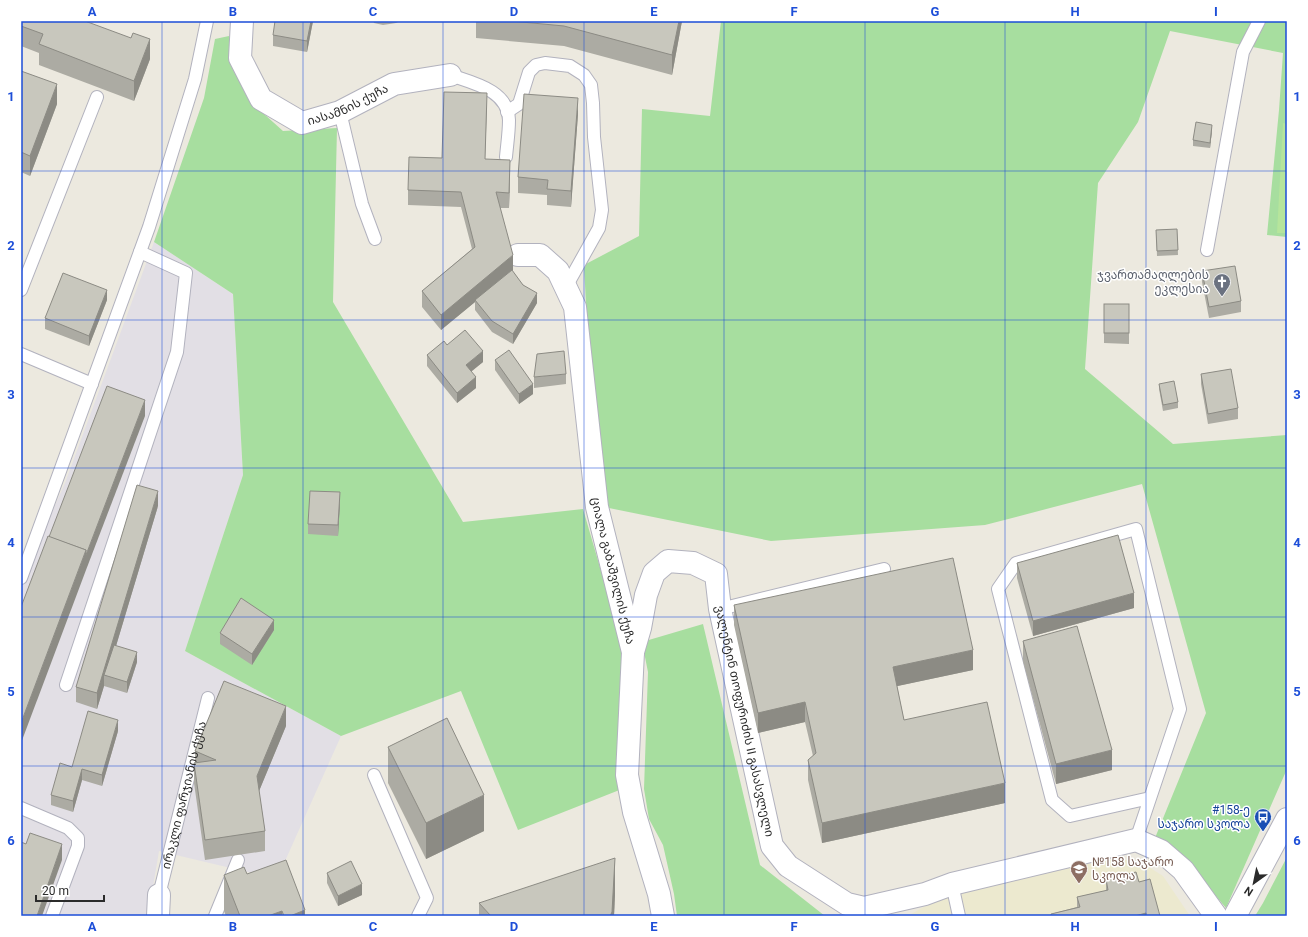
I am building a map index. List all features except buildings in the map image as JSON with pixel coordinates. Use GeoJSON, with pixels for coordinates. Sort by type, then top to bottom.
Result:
{"type":"FeatureCollection","features":[{"type":"Feature","properties":{"kind":"street","name":"იასამნის ქუჩა"},"geometry":{"type":"LineString","coordinates":[[242,21],[240,58],[261,99],[302,122],[340,112],[394,84],[450,75]]}},
{"type":"Feature","properties":{"kind":"street","name":"ციალა გაბაშვილის ქუჩა"},"geometry":{"type":"LineString","coordinates":[[518,255],[540,255],[558,271],[575,306],[597,507],[633,652],[627,775],[634,812],[659,894],[663,916]]}},
{"type":"Feature","properties":{"kind":"street","name":"ვალენტინ თოფურიძის II გასასვლელი"},"geometry":{"type":"LineString","coordinates":[[633,652],[640,628],[646,595],[654,573],[668,561],[693,563],[716,574],[720,609],[772,846],[788,866],[861,912],[925,894],[952,884],[1136,840]]}},
{"type":"Feature","properties":{"kind":"street"},"geometry":{"type":"LineString","coordinates":[[1235,916],[1287,819]]}},
{"type":"Feature","properties":{"kind":"street"},"geometry":{"type":"LineString","coordinates":[[1136,840],[1161,851],[1183,870],[1216,916]]}},
{"type":"Feature","properties":{"kind":"lane"},"geometry":{"type":"LineString","coordinates":[[21,578],[149,227],[195,79],[207,21]]}},
{"type":"Feature","properties":{"kind":"lane"},"geometry":{"type":"LineString","coordinates":[[1207,250],[1243,52],[1259,21]]}},
{"type":"Feature","properties":{"kind":"lane"},"geometry":{"type":"LineString","coordinates":[[507,112],[519,104],[529,72],[536,65],[545,63],[570,66],[584,75],[591,85],[602,210],[599,228],[566,287]]}},
{"type":"Feature","properties":{"kind":"lane"},"geometry":{"type":"LineString","coordinates":[[450,75],[485,87],[503,101],[509,119],[506,157]]}},
{"type":"Feature","properties":{"kind":"lane"},"geometry":{"type":"LineString","coordinates":[[21,290],[97,97]]}},
{"type":"Feature","properties":{"kind":"lane"},"geometry":{"type":"LineString","coordinates":[[340,112],[362,204],[375,239]]}},
{"type":"Feature","properties":{"kind":"lane"},"geometry":{"type":"LineString","coordinates":[[66,685],[177,352],[186,273],[140,252]]}},
{"type":"Feature","properties":{"kind":"lane"},"geometry":{"type":"LineString","coordinates":[[21,354],[92,384]]}},
{"type":"Feature","properties":{"kind":"lane"},"geometry":{"type":"LineString","coordinates":[[1136,840],[1180,710],[1136,529],[1016,562],[998,589],[1052,800],[1070,816],[1150,798]]}},
{"type":"Feature","properties":{"kind":"lane"},"geometry":{"type":"LineString","coordinates":[[720,609],[884,569]]}},
{"type":"Feature","properties":{"kind":"lane","name":"ირაკლი ფარჯიანის ქუჩა"},"geometry":{"type":"LineString","coordinates":[[158,906],[208,698]]}},
{"type":"Feature","properties":{"kind":"lane"},"geometry":{"type":"LineString","coordinates":[[374,775],[427,898],[418,916]]}},
{"type":"Feature","properties":{"kind":"lane"},"geometry":{"type":"LineString","coordinates":[[21,808],[68,828],[78,838],[78,846],[52,916]]}},
{"type":"Feature","properties":{"kind":"lane"},"geometry":{"type":"LineString","coordinates":[[215,916],[238,860]]}},
{"type":"Feature","properties":{"kind":"lane"},"geometry":{"type":"LineString","coordinates":[[952,884],[959,916]]}},
{"type":"Feature","properties":{"kind":"shaded area"},"geometry":{"type":"Polygon","coordinates":[[[154,242],[233,294],[243,475],[185,651],[341,736],[277,879],[159,851],[148,916],[21,916],[21,582],[65,483],[154,242]]]}},
{"type":"Feature","properties":{"kind":"shaded area","name":"№158 საჯარო სკოლა"},"geometry":{"type":"Polygon","coordinates":[[[1118,858],[1144,864],[1163,876],[1190,916],[908,916],[949,892],[1118,858]]]}},
{"type":"Feature","properties":{"kind":"green space"},"geometry":{"type":"Polygon","coordinates":[[[721,21],[1287,21],[1287,237],[1267,235],[1283,53],[1170,31],[1138,122],[1098,183],[1085,369],[1173,444],[1287,435],[1287,769],[1226,908],[1188,863],[1155,838],[1206,713],[1142,484],[985,525],[771,541],[604,507],[588,344],[584,265],[639,236],[642,109],[710,116],[721,21]]]}},
{"type":"Feature","properties":{"kind":"green space"},"geometry":{"type":"Polygon","coordinates":[[[229,36],[253,104],[283,131],[337,128],[333,302],[463,522],[583,509],[622,643],[622,789],[518,830],[461,691],[341,736],[185,651],[243,475],[233,294],[154,242],[204,98],[215,39],[229,36]]]}},
{"type":"Feature","properties":{"kind":"green space"},"geometry":{"type":"Polygon","coordinates":[[[1283,123],[1287,124],[1287,233],[1277,233],[1283,123]]]}},
{"type":"Feature","properties":{"kind":"green space"},"geometry":{"type":"Polygon","coordinates":[[[703,624],[760,865],[825,916],[677,916],[674,894],[663,845],[649,819],[644,789],[648,672],[642,642],[703,624]]]}},
{"type":"Feature","properties":{"kind":"green space"},"geometry":{"type":"Polygon","coordinates":[[[1287,857],[1287,916],[1255,916],[1263,903],[1287,857]]]}},
{"type":"Feature","properties":{"kind":"place","name":"ჯვართამაღლების ეკლესია"},"geometry":{"type":"Point","coordinates":[1222,297]}},
{"type":"Feature","properties":{"kind":"place","name":"#158-ე საჯარო სკოლა"},"geometry":{"type":"Point","coordinates":[1263,832]}},
{"type":"Feature","properties":{"kind":"place","name":"№158 საჯარო სკოლა"},"geometry":{"type":"Point","coordinates":[1079,884]}}]}
